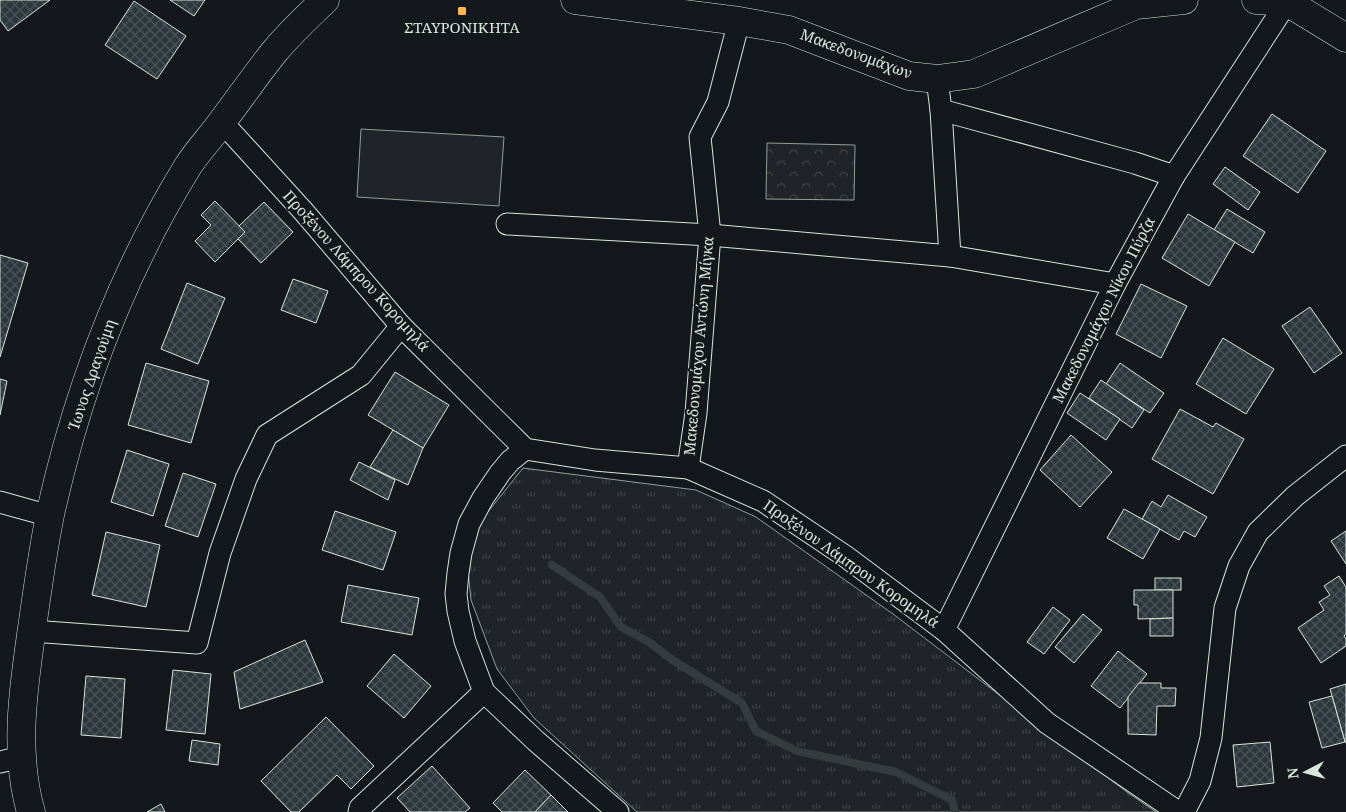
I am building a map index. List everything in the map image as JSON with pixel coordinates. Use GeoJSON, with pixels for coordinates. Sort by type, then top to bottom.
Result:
{"type":"FeatureCollection","features":[{"type":"Feature","properties":{"kind":"street","name":"Ίωνος Δραγούμη"},"geometry":{"type":"LineString","coordinates":[[31,812],[24,784],[10,759],[21,731],[32,631],[50,516],[74,422],[89,377],[121,294],[158,219],[190,164],[276,50],[325,0]]}},
{"type":"Feature","properties":{"kind":"street","name":"Μακεδονομάχων"},"geometry":{"type":"LineString","coordinates":[[575,0],[739,21],[788,30],[909,76],[938,79],[974,74],[1136,5],[1184,0]]}},
{"type":"Feature","properties":{"kind":"street"},"geometry":{"type":"LineString","coordinates":[[1256,0],[1285,1],[1346,38]]}},
{"type":"Feature","properties":{"kind":"street","name":"Μακεδονομάχου Νίκου Πύρζα"},"geometry":{"type":"LineString","coordinates":[[944,630],[1115,284],[1174,176],[1285,1]]}},
{"type":"Feature","properties":{"kind":"street","name":"Μακεδονομάχου Αντώνη Μίγκα"},"geometry":{"type":"LineString","coordinates":[[688,468],[696,413],[710,235],[700,137],[718,102],[739,21]]}},
{"type":"Feature","properties":{"kind":"street"},"geometry":{"type":"LineString","coordinates":[[938,79],[950,256]]}},
{"type":"Feature","properties":{"kind":"street"},"geometry":{"type":"LineString","coordinates":[[941,110],[1135,163],[1174,176]]}},
{"type":"Feature","properties":{"kind":"street","name":"Προξένου Λάμπρου Κορομηλά"},"geometry":{"type":"LineString","coordinates":[[222,122],[304,212],[400,326],[525,449],[595,460],[688,468],[763,501],[845,556],[944,630],[1047,723],[1178,812]]}},
{"type":"Feature","properties":{"kind":"street"},"geometry":{"type":"LineString","coordinates":[[507,224],[710,235],[950,256],[1115,284]]}},
{"type":"Feature","properties":{"kind":"street"},"geometry":{"type":"LineString","coordinates":[[32,631],[197,643],[220,553],[246,479],[267,435],[361,375],[400,326]]}},
{"type":"Feature","properties":{"kind":"street"},"geometry":{"type":"LineString","coordinates":[[525,449],[510,461],[483,498],[469,524],[461,553],[456,594],[465,641],[484,692],[536,741],[618,812]]}},
{"type":"Feature","properties":{"kind":"street"},"geometry":{"type":"LineString","coordinates":[[1184,812],[1200,781],[1211,738],[1225,608],[1239,566],[1258,532],[1294,496],[1346,456]]}},
{"type":"Feature","properties":{"kind":"street"},"geometry":{"type":"LineString","coordinates":[[0,502],[50,516]]}},
{"type":"Feature","properties":{"kind":"street"},"geometry":{"type":"LineString","coordinates":[[359,812],[360,808],[484,692]]}},
{"type":"Feature","properties":{"kind":"green space"},"geometry":{"type":"Polygon","coordinates":[[[361,129],[504,137],[499,206],[357,197],[361,129]]]}},
{"type":"Feature","properties":{"kind":"green space"},"geometry":{"type":"Polygon","coordinates":[[[767,143],[855,145],[854,200],[766,199],[767,143]]]}},
{"type":"Feature","properties":{"kind":"green space"},"geometry":{"type":"Polygon","coordinates":[[[523,468],[696,490],[756,517],[893,614],[1156,812],[637,812],[534,718],[497,669],[471,600],[467,561],[479,523],[523,468]]]}},
{"type":"Feature","properties":{"kind":"building"},"geometry":{"type":"Polygon","coordinates":[[[0,0],[50,0],[8,31],[0,20],[0,0]]]}},
{"type":"Feature","properties":{"kind":"building"},"geometry":{"type":"Polygon","coordinates":[[[170,0],[205,0],[194,16],[170,0]]]}},
{"type":"Feature","properties":{"kind":"building"},"geometry":{"type":"Polygon","coordinates":[[[134,1],[186,36],[157,79],[105,45],[134,1]]]}},
{"type":"Feature","properties":{"kind":"building"},"geometry":{"type":"Polygon","coordinates":[[[1272,114],[1326,151],[1298,193],[1243,156],[1272,114]]]}},
{"type":"Feature","properties":{"kind":"building"},"geometry":{"type":"Polygon","coordinates":[[[1225,167],[1260,192],[1248,210],[1213,184],[1225,167]]]}},
{"type":"Feature","properties":{"kind":"building"},"geometry":{"type":"Polygon","coordinates":[[[215,201],[245,232],[215,262],[195,241],[211,225],[201,215],[215,201]]]}},
{"type":"Feature","properties":{"kind":"building"},"geometry":{"type":"Polygon","coordinates":[[[264,202],[293,232],[261,263],[238,239],[245,232],[239,226],[264,202]]]}},
{"type":"Feature","properties":{"kind":"building"},"geometry":{"type":"Polygon","coordinates":[[[1227,209],[1265,232],[1253,253],[1214,230],[1227,209]]]}},
{"type":"Feature","properties":{"kind":"building"},"geometry":{"type":"Polygon","coordinates":[[[1188,214],[1235,242],[1209,286],[1162,258],[1188,214]]]}},
{"type":"Feature","properties":{"kind":"building"},"geometry":{"type":"Polygon","coordinates":[[[0,255],[28,263],[0,357],[0,255]]]}},
{"type":"Feature","properties":{"kind":"building"},"geometry":{"type":"Polygon","coordinates":[[[293,279],[328,291],[316,323],[281,310],[293,279]]]}},
{"type":"Feature","properties":{"kind":"building"},"geometry":{"type":"Polygon","coordinates":[[[187,283],[225,298],[198,364],[161,349],[187,283]]]}},
{"type":"Feature","properties":{"kind":"building"},"geometry":{"type":"Polygon","coordinates":[[[1141,284],[1187,306],[1161,358],[1116,334],[1141,284]]]}},
{"type":"Feature","properties":{"kind":"building"},"geometry":{"type":"Polygon","coordinates":[[[1310,307],[1342,353],[1314,373],[1282,326],[1310,307]]]}},
{"type":"Feature","properties":{"kind":"building"},"geometry":{"type":"Polygon","coordinates":[[[1223,338],[1274,369],[1246,414],[1196,384],[1223,338]]]}},
{"type":"Feature","properties":{"kind":"building"},"geometry":{"type":"Polygon","coordinates":[[[146,363],[209,381],[191,443],[128,425],[146,363]]]}},
{"type":"Feature","properties":{"kind":"building"},"geometry":{"type":"Polygon","coordinates":[[[1120,363],[1164,393],[1150,413],[1106,384],[1120,363]]]}},
{"type":"Feature","properties":{"kind":"building"},"geometry":{"type":"Polygon","coordinates":[[[395,372],[449,405],[423,448],[368,415],[395,372]]]}},
{"type":"Feature","properties":{"kind":"building"},"geometry":{"type":"Polygon","coordinates":[[[0,379],[7,381],[0,415],[0,379]]]}},
{"type":"Feature","properties":{"kind":"building"},"geometry":{"type":"Polygon","coordinates":[[[1101,380],[1144,410],[1132,428],[1089,398],[1101,380]]]}},
{"type":"Feature","properties":{"kind":"building"},"geometry":{"type":"Polygon","coordinates":[[[1080,393],[1120,419],[1106,440],[1067,413],[1080,393]]]}},
{"type":"Feature","properties":{"kind":"building"},"geometry":{"type":"Polygon","coordinates":[[[1180,409],[1213,427],[1216,423],[1244,439],[1213,494],[1152,459],[1180,409]]]}},
{"type":"Feature","properties":{"kind":"building"},"geometry":{"type":"Polygon","coordinates":[[[393,430],[423,448],[408,485],[370,467],[393,430]]]}},
{"type":"Feature","properties":{"kind":"building"},"geometry":{"type":"Polygon","coordinates":[[[1071,435],[1112,472],[1080,507],[1040,470],[1071,435]]]}},
{"type":"Feature","properties":{"kind":"building"},"geometry":{"type":"Polygon","coordinates":[[[127,450],[169,464],[153,516],[111,502],[127,450]]]}},
{"type":"Feature","properties":{"kind":"building"},"geometry":{"type":"Polygon","coordinates":[[[359,462],[395,480],[388,500],[350,480],[359,462]]]}},
{"type":"Feature","properties":{"kind":"building"},"geometry":{"type":"Polygon","coordinates":[[[183,473],[216,484],[198,537],[165,526],[183,473]]]}},
{"type":"Feature","properties":{"kind":"building"},"geometry":{"type":"Polygon","coordinates":[[[1168,495],[1207,517],[1195,537],[1184,531],[1179,540],[1142,519],[1152,501],[1161,507],[1168,495]]]}},
{"type":"Feature","properties":{"kind":"building"},"geometry":{"type":"Polygon","coordinates":[[[1124,509],[1160,529],[1143,559],[1107,538],[1124,509]]]}},
{"type":"Feature","properties":{"kind":"building"},"geometry":{"type":"Polygon","coordinates":[[[335,511],[396,532],[383,570],[322,550],[335,511]]]}},
{"type":"Feature","properties":{"kind":"building"},"geometry":{"type":"Polygon","coordinates":[[[1346,531],[1346,564],[1331,541],[1346,531]]]}},
{"type":"Feature","properties":{"kind":"building"},"geometry":{"type":"Polygon","coordinates":[[[106,532],[160,545],[146,607],[92,595],[106,532]]]}},
{"type":"Feature","properties":{"kind":"building"},"geometry":{"type":"Polygon","coordinates":[[[1339,576],[1346,587],[1346,634],[1344,636],[1346,646],[1321,663],[1298,628],[1324,610],[1319,602],[1330,595],[1324,586],[1339,576]]]}},
{"type":"Feature","properties":{"kind":"building"},"geometry":{"type":"Polygon","coordinates":[[[1155,578],[1181,578],[1181,590],[1155,590],[1155,578]]]}},
{"type":"Feature","properties":{"kind":"building"},"geometry":{"type":"Polygon","coordinates":[[[348,585],[419,598],[412,635],[341,622],[348,585]]]}},
{"type":"Feature","properties":{"kind":"building"},"geometry":{"type":"Polygon","coordinates":[[[1134,590],[1173,590],[1173,618],[1138,619],[1138,605],[1134,605],[1134,590]]]}},
{"type":"Feature","properties":{"kind":"building"},"geometry":{"type":"Polygon","coordinates":[[[1053,607],[1070,620],[1044,654],[1027,642],[1053,607]]]}},
{"type":"Feature","properties":{"kind":"building"},"geometry":{"type":"Polygon","coordinates":[[[1083,614],[1102,630],[1074,663],[1055,647],[1083,614]]]}},
{"type":"Feature","properties":{"kind":"building"},"geometry":{"type":"Polygon","coordinates":[[[1173,618],[1173,636],[1150,636],[1150,619],[1173,618]]]}},
{"type":"Feature","properties":{"kind":"building"},"geometry":{"type":"Polygon","coordinates":[[[305,640],[323,682],[240,709],[234,672],[305,640]]]}},
{"type":"Feature","properties":{"kind":"building"},"geometry":{"type":"Polygon","coordinates":[[[1118,651],[1147,674],[1120,708],[1091,686],[1118,651]]]}},
{"type":"Feature","properties":{"kind":"building"},"geometry":{"type":"Polygon","coordinates":[[[394,654],[431,686],[404,718],[367,686],[394,654]]]}},
{"type":"Feature","properties":{"kind":"building"},"geometry":{"type":"Polygon","coordinates":[[[173,670],[211,674],[205,734],[166,730],[173,670]]]}},
{"type":"Feature","properties":{"kind":"building"},"geometry":{"type":"Polygon","coordinates":[[[86,676],[125,679],[121,738],[81,735],[86,676]]]}},
{"type":"Feature","properties":{"kind":"building"},"geometry":{"type":"Polygon","coordinates":[[[1139,683],[1161,683],[1161,688],[1176,688],[1175,706],[1157,706],[1156,735],[1128,734],[1128,697],[1139,683]]]}},
{"type":"Feature","properties":{"kind":"building"},"geometry":{"type":"Polygon","coordinates":[[[1346,684],[1346,742],[1345,742],[1330,689],[1346,684]]]}},
{"type":"Feature","properties":{"kind":"building"},"geometry":{"type":"Polygon","coordinates":[[[1332,696],[1345,742],[1322,748],[1309,702],[1332,696]]]}},
{"type":"Feature","properties":{"kind":"building"},"geometry":{"type":"Polygon","coordinates":[[[326,717],[374,766],[351,789],[337,775],[299,812],[291,812],[261,781],[326,717]]]}},
{"type":"Feature","properties":{"kind":"building"},"geometry":{"type":"Polygon","coordinates":[[[192,740],[220,744],[218,765],[189,761],[192,740]]]}},
{"type":"Feature","properties":{"kind":"building"},"geometry":{"type":"Polygon","coordinates":[[[1270,742],[1274,783],[1237,787],[1233,745],[1270,742]]]}},
{"type":"Feature","properties":{"kind":"building"},"geometry":{"type":"Polygon","coordinates":[[[432,766],[470,808],[465,812],[410,812],[397,798],[432,766]]]}},
{"type":"Feature","properties":{"kind":"building"},"geometry":{"type":"Polygon","coordinates":[[[525,770],[551,795],[535,812],[502,812],[493,803],[525,770]]]}},
{"type":"Feature","properties":{"kind":"building"},"geometry":{"type":"Polygon","coordinates":[[[551,795],[568,812],[535,812],[551,795]]]}},
{"type":"Feature","properties":{"kind":"building"},"geometry":{"type":"Polygon","coordinates":[[[161,804],[165,812],[147,812],[161,804]]]}},
{"type":"Feature","properties":{"kind":"waterway"},"geometry":{"type":"LineString","coordinates":[[552,565],[600,597],[621,627],[649,642],[674,661],[742,703],[756,731],[797,751],[896,772],[952,800],[955,812]]}},
{"type":"Feature","properties":{"kind":"place","name":"ΣΤΑΥΡΟΝΙΚΗΤΑ"},"geometry":{"type":"Point","coordinates":[462,11]}}]}
